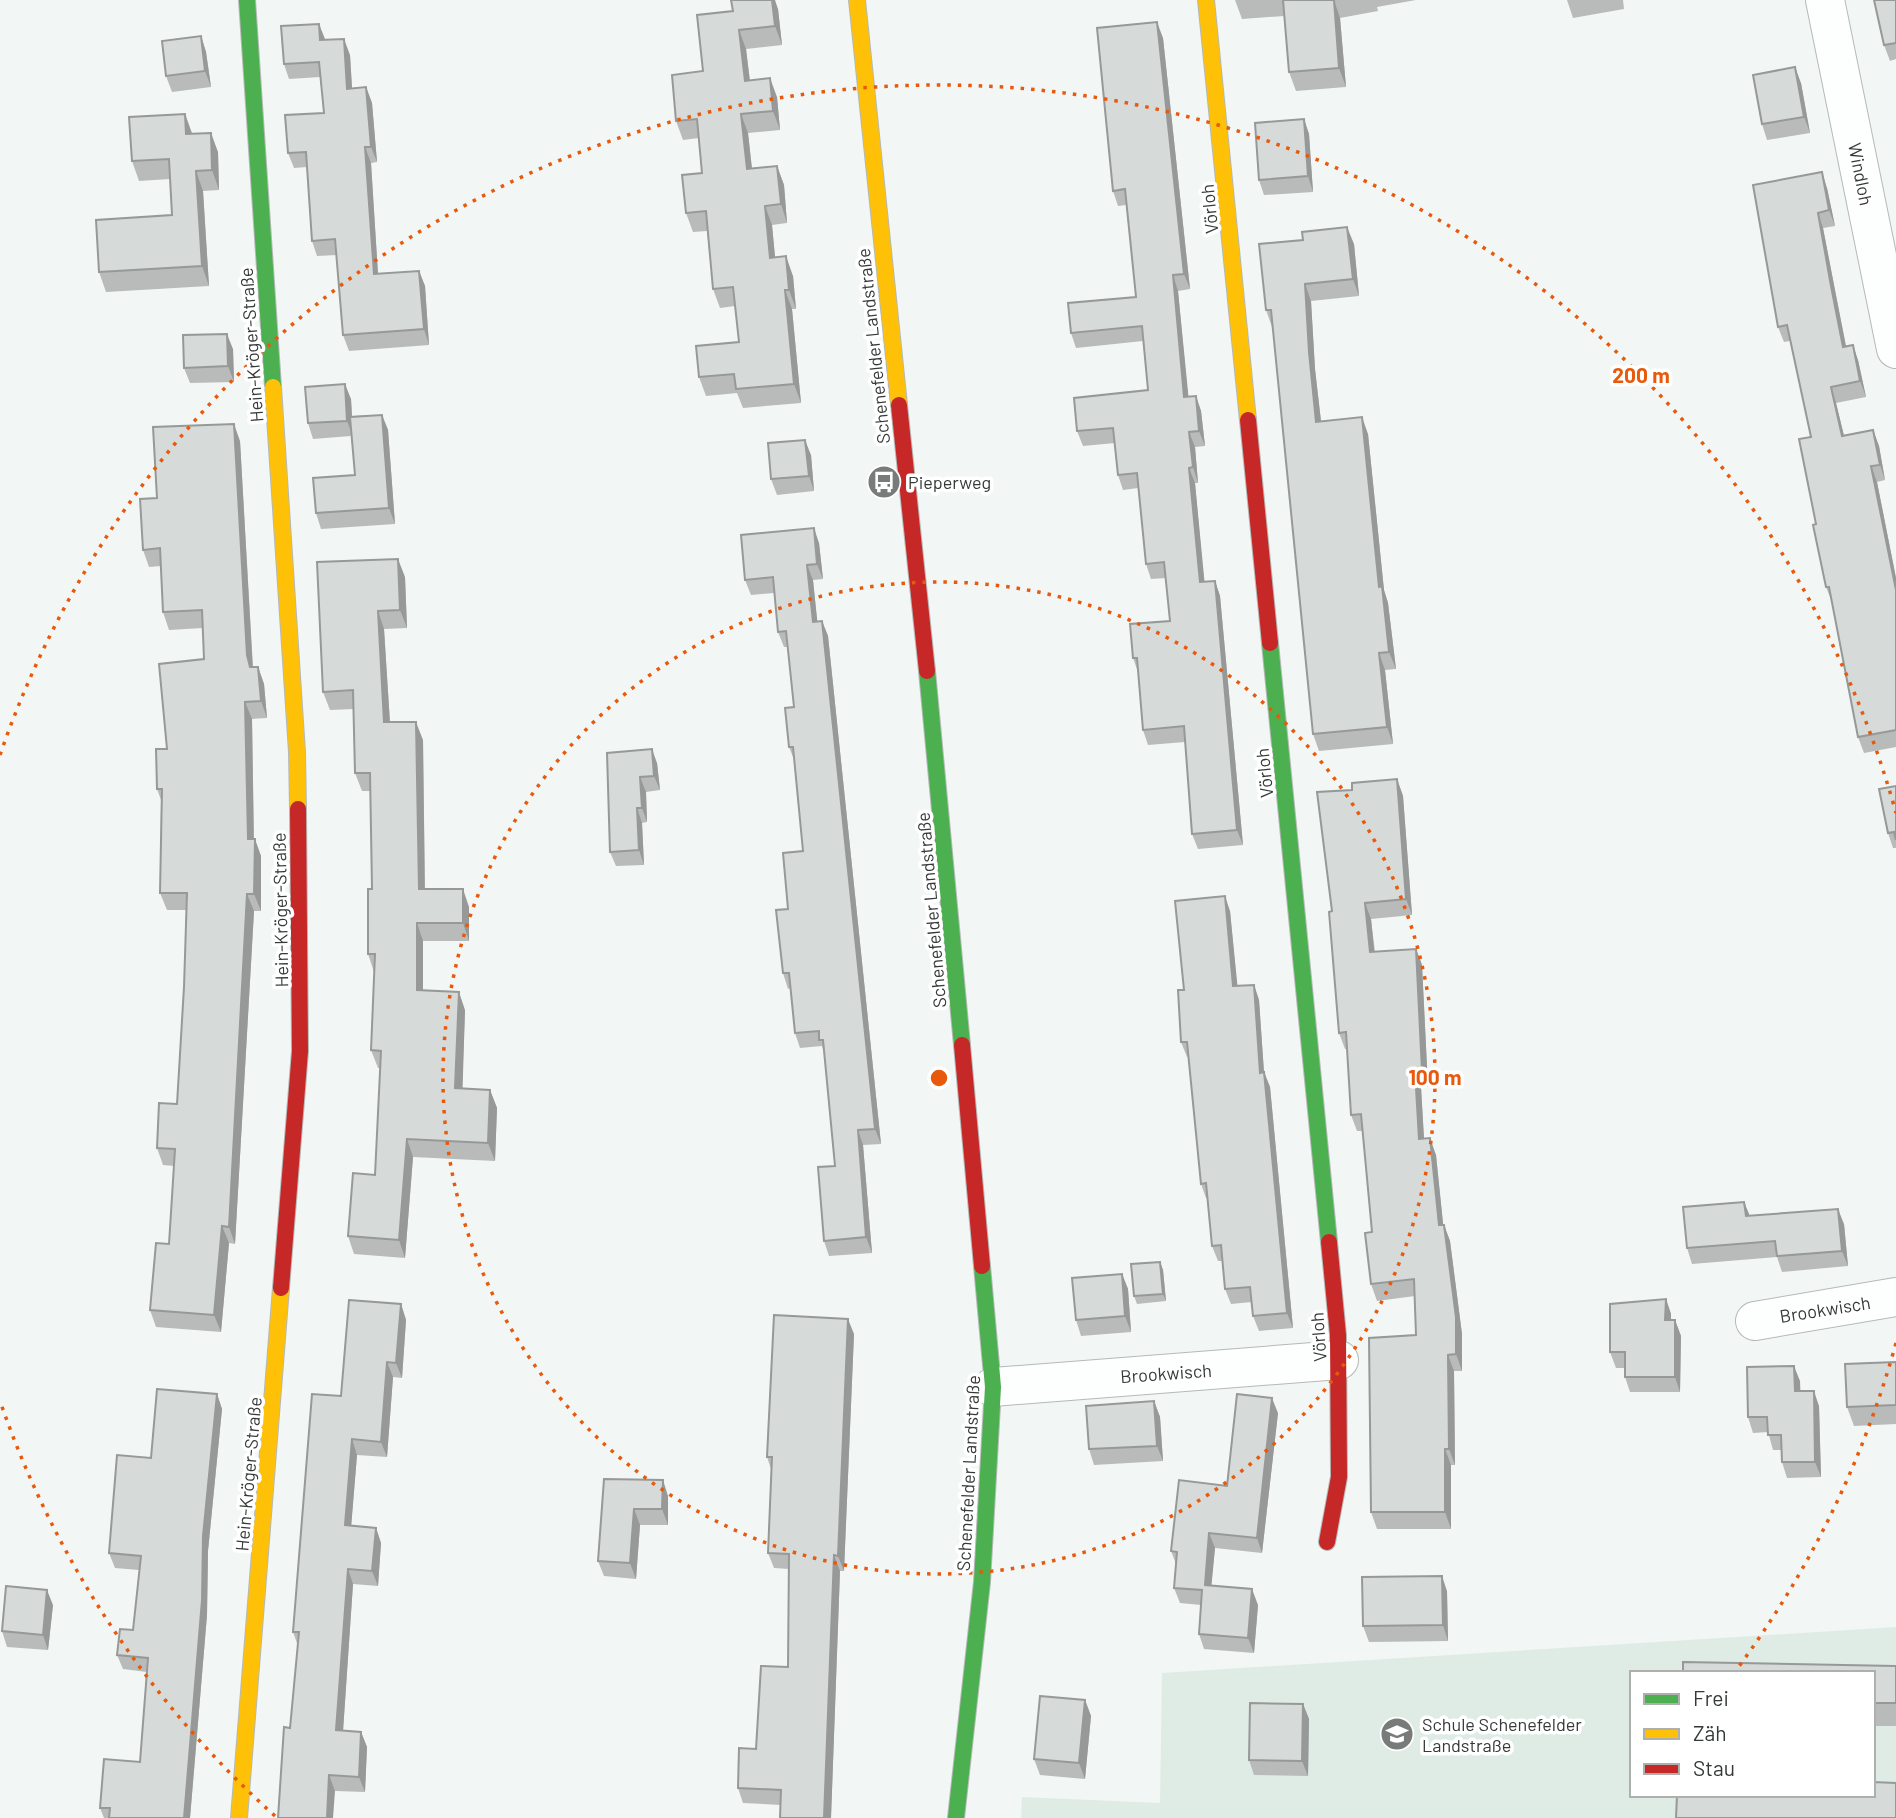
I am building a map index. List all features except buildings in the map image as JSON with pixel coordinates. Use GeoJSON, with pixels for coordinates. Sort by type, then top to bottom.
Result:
{"type":"FeatureCollection","features":[{"type":"Feature","properties":{"kind":"street","name":"Hein-Kröger-Straße"},"geometry":{"type":"LineString","coordinates":[[239,1818],[300,1051],[297,752],[247,0]]}},
{"type":"Feature","properties":{"kind":"street","name":"Schenefelder Landstraße"},"geometry":{"type":"LineString","coordinates":[[857,0],[937,766],[993,1387],[982,1582],[956,1818]]}},
{"type":"Feature","properties":{"kind":"street","name":"Vörloh"},"geometry":{"type":"LineString","coordinates":[[1206,0],[1339,1360],[1339,1477],[1327,1542]]}},
{"type":"Feature","properties":{"kind":"street","name":"Windloh"},"geometry":{"type":"LineString","coordinates":[[1825,0],[1896,349]]}},
{"type":"Feature","properties":{"kind":"street","name":"Brookwisch"},"geometry":{"type":"LineString","coordinates":[[1755,1321],[1896,1297]]}},
{"type":"Feature","properties":{"kind":"street","name":"Brookwisch"},"geometry":{"type":"LineString","coordinates":[[993,1387],[1339,1360]]}},
{"type":"Feature","properties":{"kind":"shaded area","name":"Schule Schenefelder Landstraße"},"geometry":{"type":"Polygon","coordinates":[[[1896,1627],[1896,1818],[1021,1818],[1022,1797],[1160,1803],[1162,1673],[1896,1627]]]}},
{"type":"Feature","properties":{"kind":"traffic: fast"},"geometry":{"type":"LineString","coordinates":[[247,0],[273,387]]}},
{"type":"Feature","properties":{"kind":"traffic: fast"},"geometry":{"type":"LineString","coordinates":[[1270,643],[1329,1242]]}},
{"type":"Feature","properties":{"kind":"traffic: fast"},"geometry":{"type":"LineString","coordinates":[[927,671],[962,1045]]}},
{"type":"Feature","properties":{"kind":"traffic: fast"},"geometry":{"type":"LineString","coordinates":[[956,1818],[982,1582],[993,1387],[982,1266]]}},
{"type":"Feature","properties":{"kind":"traffic: slow"},"geometry":{"type":"LineString","coordinates":[[857,0],[899,405]]}},
{"type":"Feature","properties":{"kind":"traffic: slow"},"geometry":{"type":"LineString","coordinates":[[1206,0],[1248,420]]}},
{"type":"Feature","properties":{"kind":"traffic: slow"},"geometry":{"type":"LineString","coordinates":[[273,387],[297,752],[298,809]]}},
{"type":"Feature","properties":{"kind":"traffic: slow"},"geometry":{"type":"LineString","coordinates":[[239,1818],[281,1288]]}},
{"type":"Feature","properties":{"kind":"traffic: jam"},"geometry":{"type":"LineString","coordinates":[[899,405],[927,671]]}},
{"type":"Feature","properties":{"kind":"traffic: jam"},"geometry":{"type":"LineString","coordinates":[[1248,420],[1270,643]]}},
{"type":"Feature","properties":{"kind":"traffic: jam"},"geometry":{"type":"LineString","coordinates":[[281,1288],[300,1051],[298,809]]}},
{"type":"Feature","properties":{"kind":"traffic: jam"},"geometry":{"type":"LineString","coordinates":[[962,1045],[982,1266]]}},
{"type":"Feature","properties":{"kind":"traffic: jam"},"geometry":{"type":"LineString","coordinates":[[1327,1542],[1339,1477],[1338,1335],[1329,1242]]}},
{"type":"Feature","properties":{"kind":"place","name":"Pieperweg"},"geometry":{"type":"Point","coordinates":[884,482]}},
{"type":"Feature","properties":{"kind":"place","name":"Schule Schenefelder Landstraße"},"geometry":{"type":"Point","coordinates":[1397,1734]}}]}
